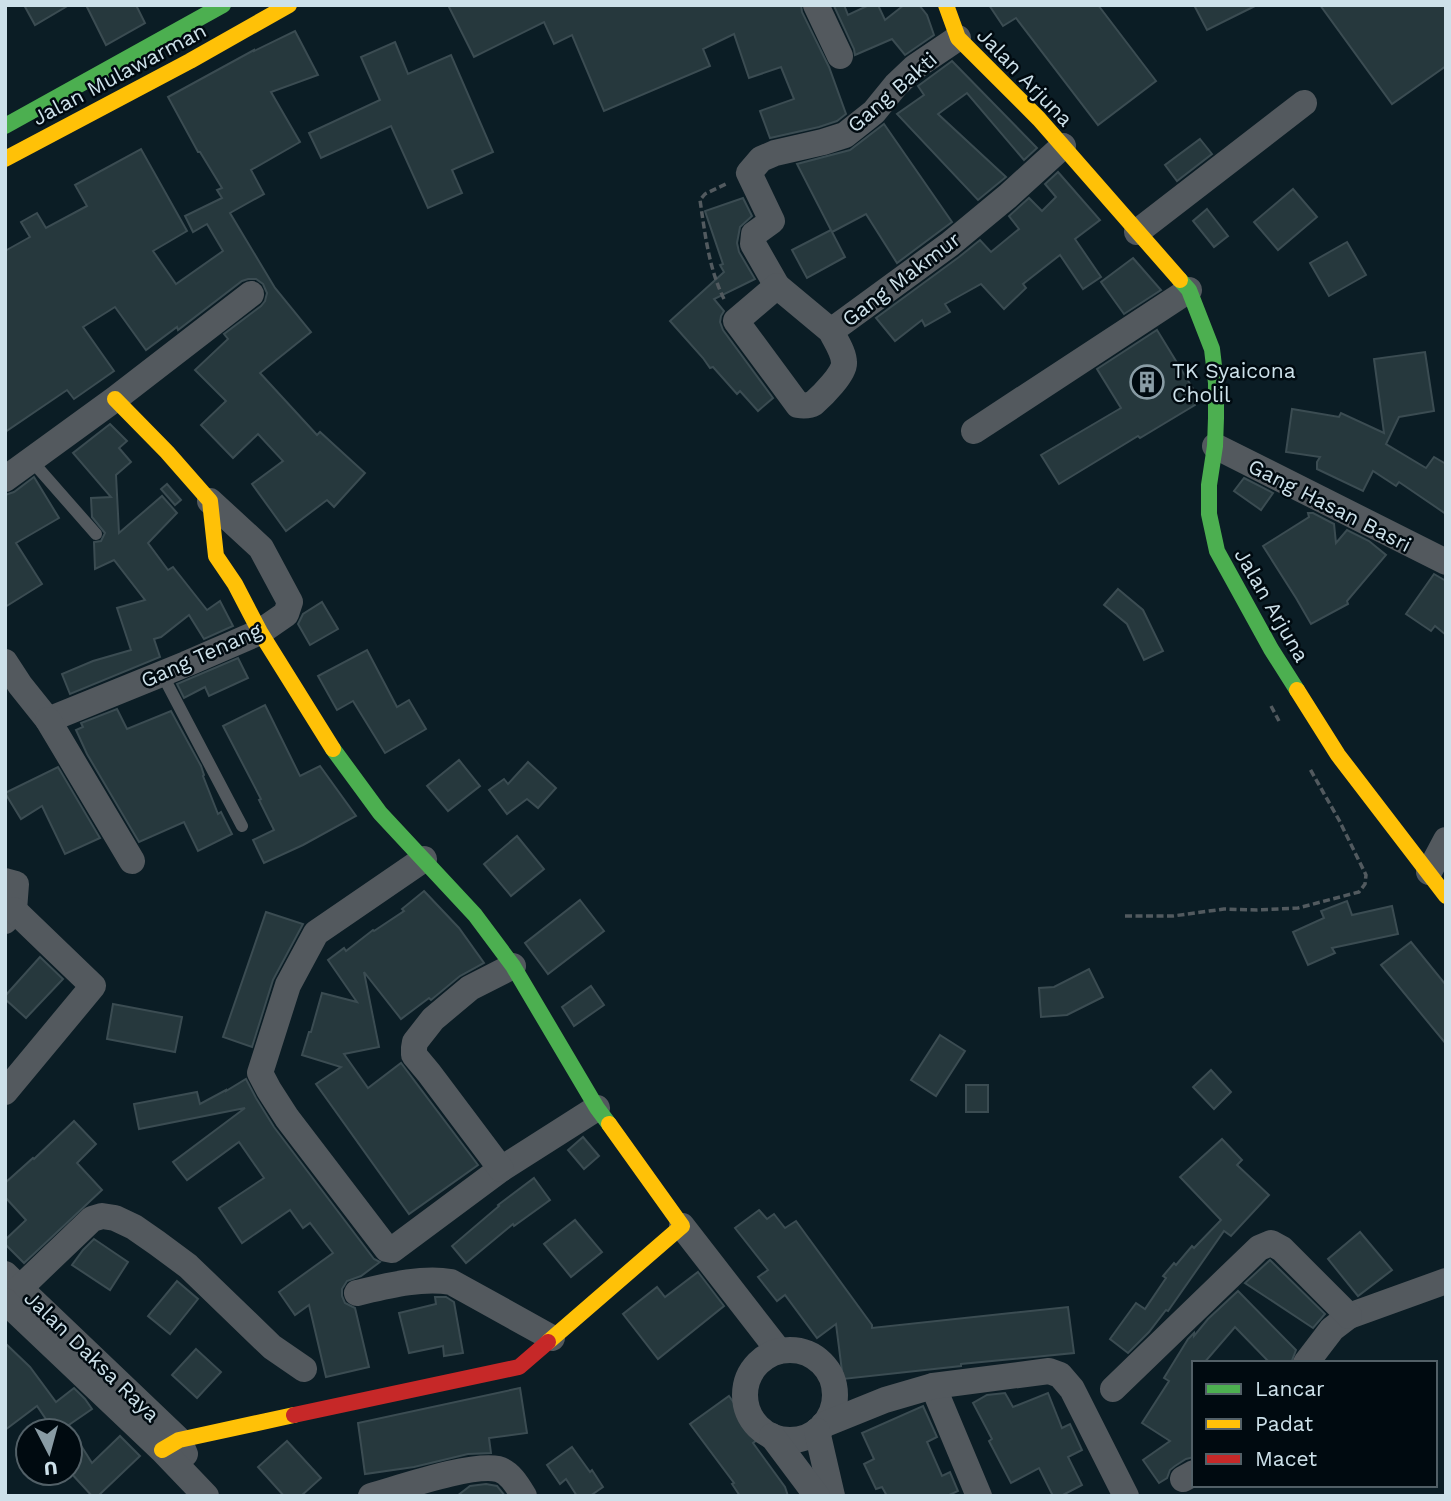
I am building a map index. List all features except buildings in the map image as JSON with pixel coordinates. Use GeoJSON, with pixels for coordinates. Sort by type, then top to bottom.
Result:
{"type":"FeatureCollection","features":[{"type":"Feature","properties":{"kind":"main road","name":"Jalan Mulawarman"},"geometry":{"type":"LineString","coordinates":[[5,159],[289,5]]}},
{"type":"Feature","properties":{"kind":"main road","name":"Jalan Arjuna"},"geometry":{"type":"LineString","coordinates":[[946,5],[958,38],[1039,119],[1189,290],[1212,349],[1216,383],[1215,446],[1209,485],[1209,514],[1217,551],[1271,649],[1338,755],[1446,896]]}},
{"type":"Feature","properties":{"kind":"main road","name":"Jalan Mulawarman"},"geometry":{"type":"LineString","coordinates":[[5,126],[213,8]]}},
{"type":"Feature","properties":{"kind":"main road"},"geometry":{"type":"LineString","coordinates":[[115,399],[210,501],[216,556],[335,751],[380,813],[475,915],[513,966],[597,1108],[682,1226],[519,1367],[171,1445]]}},
{"type":"Feature","properties":{"kind":"street"},"geometry":{"type":"LineString","coordinates":[[816,5],[840,56]]}},
{"type":"Feature","properties":{"kind":"street","name":"Gang Bakti"},"geometry":{"type":"LineString","coordinates":[[749,173],[761,159],[775,153],[845,135],[874,112],[915,67],[958,38]]}},
{"type":"Feature","properties":{"kind":"street"},"geometry":{"type":"LineString","coordinates":[[1137,232],[1304,103]]}},
{"type":"Feature","properties":{"kind":"street","name":"Gang Makmur"},"geometry":{"type":"LineString","coordinates":[[736,321],[798,405],[805,407],[813,404],[843,372],[842,355],[831,331],[950,244],[1063,146]]}},
{"type":"Feature","properties":{"kind":"street"},"geometry":{"type":"LineString","coordinates":[[749,173],[772,221],[754,234],[753,244],[777,286],[831,331]]}},
{"type":"Feature","properties":{"kind":"street"},"geometry":{"type":"LineString","coordinates":[[736,321],[777,286]]}},
{"type":"Feature","properties":{"kind":"street"},"geometry":{"type":"LineString","coordinates":[[974,431],[1189,290]]}},
{"type":"Feature","properties":{"kind":"street"},"geometry":{"type":"LineString","coordinates":[[5,479],[251,295]]}},
{"type":"Feature","properties":{"kind":"street","name":"Gang Hasan Basri"},"geometry":{"type":"LineString","coordinates":[[1215,446],[1446,562]]}},
{"type":"Feature","properties":{"kind":"street","name":"Gang Tenang"},"geometry":{"type":"LineString","coordinates":[[48,720],[260,632],[286,614],[290,602],[261,548],[210,501]]}},
{"type":"Feature","properties":{"kind":"street"},"geometry":{"type":"LineString","coordinates":[[5,662],[48,720],[132,861]]}},
{"type":"Feature","properties":{"kind":"street"},"geometry":{"type":"LineString","coordinates":[[1429,872],[1446,840]]}},
{"type":"Feature","properties":{"kind":"street"},"geometry":{"type":"LineString","coordinates":[[424,859],[316,933],[288,985],[260,1073],[288,1118],[387,1249],[394,1250],[501,1170],[597,1108]]}},
{"type":"Feature","properties":{"kind":"street"},"geometry":{"type":"LineString","coordinates":[[5,881],[16,884],[10,916],[93,986],[5,1092]]}},
{"type":"Feature","properties":{"kind":"street"},"geometry":{"type":"LineString","coordinates":[[501,1170],[414,1055],[414,1048],[415,1042],[433,1019],[461,995],[513,966]]}},
{"type":"Feature","properties":{"kind":"street"},"geometry":{"type":"LineString","coordinates":[[10,1287],[92,1219],[102,1216],[115,1218],[134,1227],[175,1255],[272,1346],[304,1369]]}},
{"type":"Feature","properties":{"kind":"street"},"geometry":{"type":"LineString","coordinates":[[682,1226],[779,1351]]}},
{"type":"Feature","properties":{"kind":"street"},"geometry":{"type":"LineString","coordinates":[[1113,1389],[1259,1248],[1271,1243],[1282,1249],[1349,1316]]}},
{"type":"Feature","properties":{"kind":"street"},"geometry":{"type":"LineString","coordinates":[[357,1293],[435,1280],[451,1282],[552,1338]]}},
{"type":"Feature","properties":{"kind":"street"},"geometry":{"type":"LineString","coordinates":[[1308,1361],[1332,1329],[1349,1316],[1446,1280]]}},
{"type":"Feature","properties":{"kind":"street","name":"Jalan Daksa Raya"},"geometry":{"type":"LineString","coordinates":[[10,1287],[171,1445],[197,1486]]}},
{"type":"Feature","properties":{"kind":"street"},"geometry":{"type":"LineString","coordinates":[[817,1496],[772,1436],[752,1418],[746,1405],[749,1378],[756,1366],[779,1351],[807,1353],[819,1360],[834,1383],[832,1413],[820,1428],[832,1496]]}},
{"type":"Feature","properties":{"kind":"street"},"geometry":{"type":"LineString","coordinates":[[772,1436],[803,1438],[885,1400],[933,1386],[1049,1371],[1060,1375],[1072,1389],[1126,1496]]}},
{"type":"Feature","properties":{"kind":"street"},"geometry":{"type":"LineString","coordinates":[[834,1383],[885,1400]]}},
{"type":"Feature","properties":{"kind":"street"},"geometry":{"type":"LineString","coordinates":[[933,1386],[979,1496]]}},
{"type":"Feature","properties":{"kind":"street"},"geometry":{"type":"LineString","coordinates":[[372,1496],[467,1470],[497,1468],[515,1482],[524,1496]]}},
{"type":"Feature","properties":{"kind":"lane"},"geometry":{"type":"LineString","coordinates":[[31,460],[96,534]]}},
{"type":"Feature","properties":{"kind":"lane"},"geometry":{"type":"LineString","coordinates":[[162,674],[242,826]]}},
{"type":"Feature","properties":{"kind":"path"},"geometry":{"type":"LineString","coordinates":[[736,321],[716,282],[700,200],[705,194],[749,173]]}},
{"type":"Feature","properties":{"kind":"path"},"geometry":{"type":"LineString","coordinates":[[1268,698],[1280,721]]}},
{"type":"Feature","properties":{"kind":"path"},"geometry":{"type":"LineString","coordinates":[[1125,916],[1173,916],[1224,909],[1297,908],[1359,892],[1365,884],[1366,875],[1307,763]]}},
{"type":"Feature","properties":{"kind":"traffic: fast"},"geometry":{"type":"LineString","coordinates":[[5,126],[223,5]]}},
{"type":"Feature","properties":{"kind":"traffic: fast"},"geometry":{"type":"LineString","coordinates":[[1180,280],[1189,290],[1212,349],[1216,418],[1209,485],[1209,514],[1217,551],[1297,690]]}},
{"type":"Feature","properties":{"kind":"traffic: fast"},"geometry":{"type":"LineString","coordinates":[[333,749],[380,813],[475,915],[513,966],[609,1124]]}},
{"type":"Feature","properties":{"kind":"traffic: slow"},"geometry":{"type":"LineString","coordinates":[[5,159],[289,5]]}},
{"type":"Feature","properties":{"kind":"traffic: slow"},"geometry":{"type":"LineString","coordinates":[[946,5],[958,38],[1039,119],[1180,280]]}},
{"type":"Feature","properties":{"kind":"traffic: slow"},"geometry":{"type":"LineString","coordinates":[[115,399],[210,501],[216,556],[333,749]]}},
{"type":"Feature","properties":{"kind":"traffic: slow"},"geometry":{"type":"LineString","coordinates":[[1297,690],[1338,755],[1446,896]]}},
{"type":"Feature","properties":{"kind":"traffic: slow"},"geometry":{"type":"LineString","coordinates":[[548,1342],[682,1226],[609,1124]]}},
{"type":"Feature","properties":{"kind":"traffic: slow"},"geometry":{"type":"LineString","coordinates":[[162,1450],[179,1440],[294,1415]]}},
{"type":"Feature","properties":{"kind":"traffic: jam"},"geometry":{"type":"LineString","coordinates":[[294,1415],[519,1367],[548,1342]]}},
{"type":"Feature","properties":{"kind":"place","name":"TK Syaicona Cholil"},"geometry":{"type":"Point","coordinates":[1147,382]}}]}
